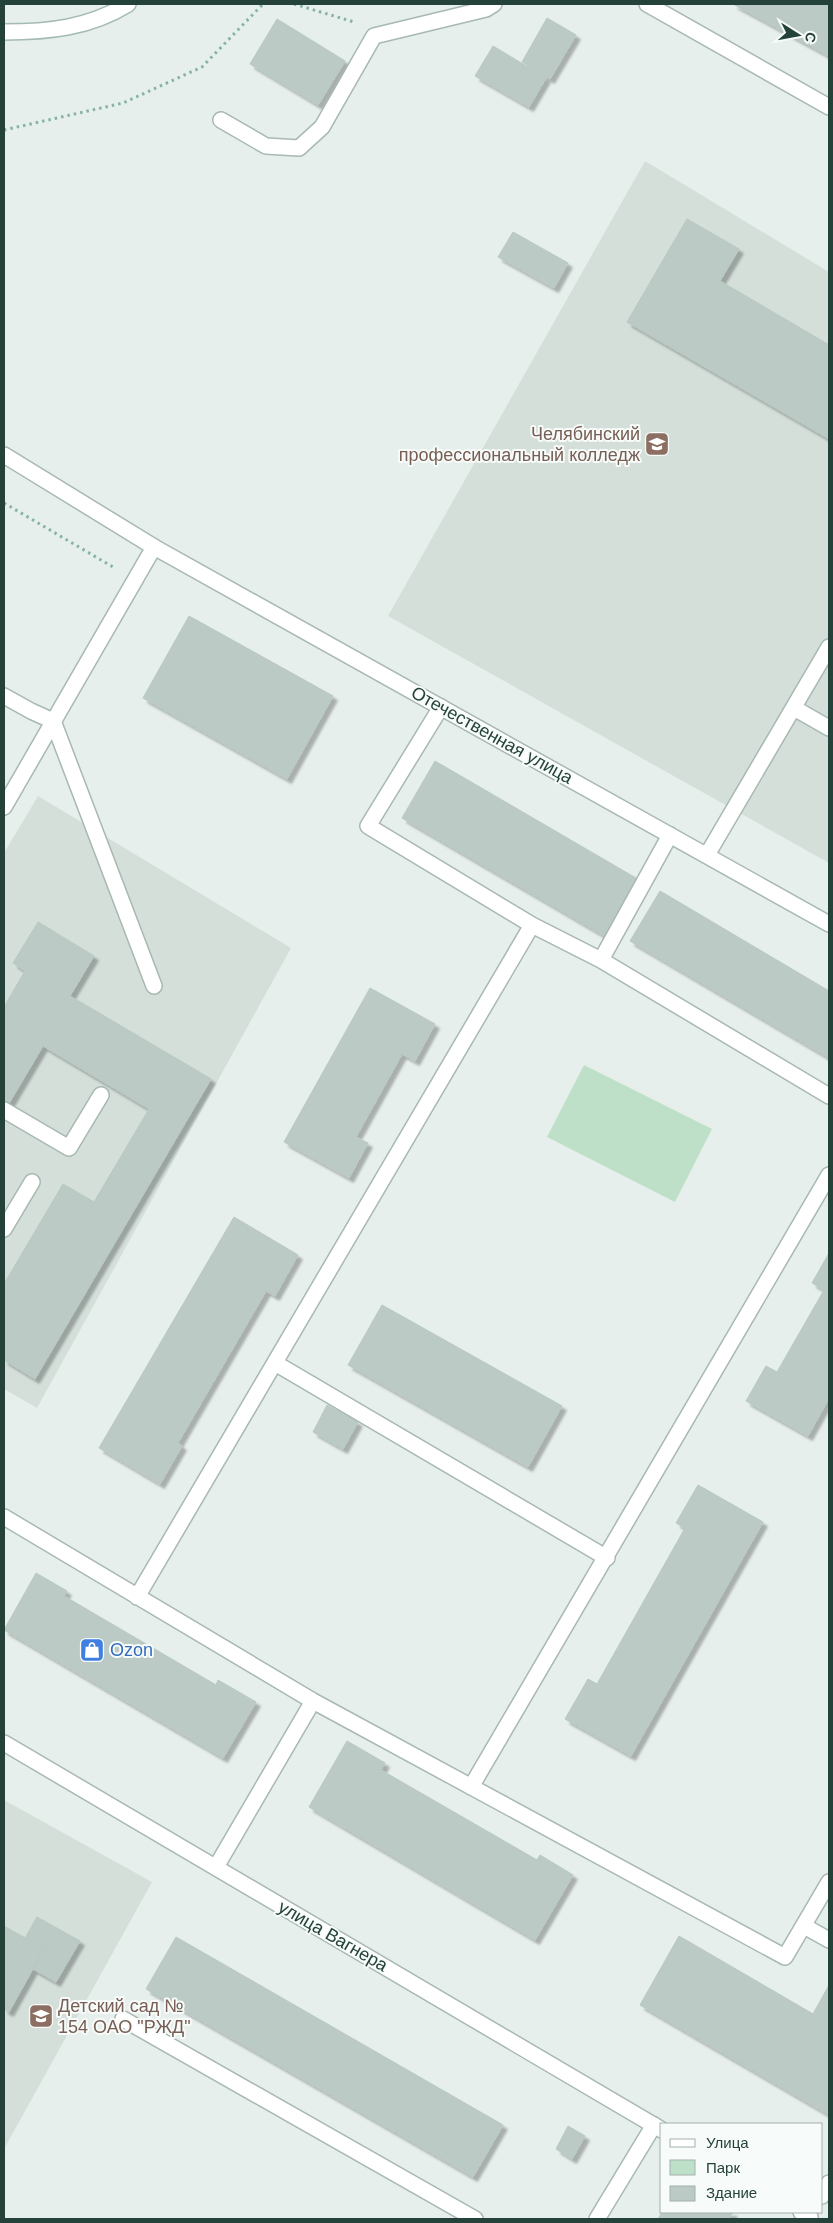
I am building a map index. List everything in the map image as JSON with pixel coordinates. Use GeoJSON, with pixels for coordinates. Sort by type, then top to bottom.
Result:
{"type":"FeatureCollection","features":[{"type":"Feature","properties":{"kind":"street"},"geometry":{"type":"LineString","coordinates":[[4,32],[34,32],[68,28],[92,22],[128,4]]}},
{"type":"Feature","properties":{"kind":"street"},"geometry":{"type":"LineString","coordinates":[[221,120],[266,146],[299,148],[322,127],[374,36],[486,9],[494,4]]}},
{"type":"Feature","properties":{"kind":"street"},"geometry":{"type":"LineString","coordinates":[[647,4],[829,107]]}},
{"type":"Feature","properties":{"kind":"street","name":"Отечественная улица"},"geometry":{"type":"LineString","coordinates":[[4,455],[154,546],[829,924]]}},
{"type":"Feature","properties":{"kind":"street"},"geometry":{"type":"LineString","coordinates":[[4,806],[154,546]]}},
{"type":"Feature","properties":{"kind":"street"},"geometry":{"type":"LineString","coordinates":[[707,855],[829,647]]}},
{"type":"Feature","properties":{"kind":"street"},"geometry":{"type":"LineString","coordinates":[[4,696],[31,712],[53,721],[154,986]]}},
{"type":"Feature","properties":{"kind":"street"},"geometry":{"type":"LineString","coordinates":[[441,707],[368,826],[532,924],[601,960],[829,1096]]}},
{"type":"Feature","properties":{"kind":"street"},"geometry":{"type":"LineString","coordinates":[[794,708],[829,728]]}},
{"type":"Feature","properties":{"kind":"street"},"geometry":{"type":"LineString","coordinates":[[601,960],[670,835]]}},
{"type":"Feature","properties":{"kind":"street"},"geometry":{"type":"LineString","coordinates":[[137,1597],[532,924]]}},
{"type":"Feature","properties":{"kind":"street"},"geometry":{"type":"LineString","coordinates":[[4,1110],[69,1148],[101,1095]]}},
{"type":"Feature","properties":{"kind":"street"},"geometry":{"type":"LineString","coordinates":[[471,1787],[607,1558],[829,1175]]}},
{"type":"Feature","properties":{"kind":"street"},"geometry":{"type":"LineString","coordinates":[[4,1229],[32,1182]]}},
{"type":"Feature","properties":{"kind":"street"},"geometry":{"type":"LineString","coordinates":[[275,1362],[607,1558]]}},
{"type":"Feature","properties":{"kind":"street"},"geometry":{"type":"LineString","coordinates":[[4,1517],[313,1701],[785,1957],[829,1882]]}},
{"type":"Feature","properties":{"kind":"street"},"geometry":{"type":"LineString","coordinates":[[216,1867],[313,1701]]}},
{"type":"Feature","properties":{"kind":"street","name":"улица Вагнера"},"geometry":{"type":"LineString","coordinates":[[5,1746],[216,1867],[658,2127]]}},
{"type":"Feature","properties":{"kind":"street"},"geometry":{"type":"LineString","coordinates":[[804,1926],[829,1940]]}},
{"type":"Feature","properties":{"kind":"street"},"geometry":{"type":"LineString","coordinates":[[123,2019],[474,2219]]}},
{"type":"Feature","properties":{"kind":"street"},"geometry":{"type":"LineString","coordinates":[[597,2219],[658,2127]]}},
{"type":"Feature","properties":{"kind":"path"},"geometry":{"type":"LineString","coordinates":[[4,130],[122,103],[202,67],[263,4]]}},
{"type":"Feature","properties":{"kind":"path"},"geometry":{"type":"LineString","coordinates":[[294,4],[356,23]]}},
{"type":"Feature","properties":{"kind":"path"},"geometry":{"type":"LineString","coordinates":[[4,503],[135,580]]}},
{"type":"Feature","properties":{"kind":"shaded area","name":"Челябинский профессиональный колледж"},"geometry":{"type":"Polygon","coordinates":[[[645,161],[829,272],[829,863],[388,616],[645,161]]]}},
{"type":"Feature","properties":{"kind":"shaded area"},"geometry":{"type":"Polygon","coordinates":[[[38,796],[291,948],[37,1408],[4,1389],[4,853],[38,796]]]}},
{"type":"Feature","properties":{"kind":"shaded area","name":"Детский сад № 154 ОАО \"РЖД\""},"geometry":{"type":"Polygon","coordinates":[[[4,1800],[152,1882],[4,2149],[4,1800]]]}},
{"type":"Feature","properties":{"kind":"green space"},"geometry":{"type":"Polygon","coordinates":[[[584,1065],[712,1129],[675,1202],[547,1137],[584,1065]]]}},
{"type":"Feature","properties":{"kind":"building"},"geometry":{"type":"Polygon","coordinates":[[[733,4],[829,4],[829,56],[733,4]]]}},
{"type":"Feature","properties":{"kind":"building"},"geometry":{"type":"Polygon","coordinates":[[[547,18],[576,35],[550,79],[522,62],[547,18]]]}},
{"type":"Feature","properties":{"kind":"building"},"geometry":{"type":"Polygon","coordinates":[[[277,19],[345,61],[318,105],[250,64],[277,19]]]}},
{"type":"Feature","properties":{"kind":"building"},"geometry":{"type":"Polygon","coordinates":[[[493,46],[546,78],[529,107],[475,76],[493,46]]]}},
{"type":"Feature","properties":{"kind":"building"},"geometry":{"type":"Polygon","coordinates":[[[687,219],[739,249],[720,281],[829,345],[829,439],[627,322],[687,219]]]}},
{"type":"Feature","properties":{"kind":"building"},"geometry":{"type":"Polygon","coordinates":[[[513,232],[568,263],[554,288],[498,257],[513,232]]]}},
{"type":"Feature","properties":{"kind":"building"},"geometry":{"type":"Polygon","coordinates":[[[189,616],[333,696],[287,779],[143,698],[189,616]]]}},
{"type":"Feature","properties":{"kind":"building"},"geometry":{"type":"Polygon","coordinates":[[[435,761],[641,881],[608,938],[402,818],[435,761]]]}},
{"type":"Feature","properties":{"kind":"building"},"geometry":{"type":"Polygon","coordinates":[[[660,891],[829,991],[829,1058],[630,941],[660,891]]]}},
{"type":"Feature","properties":{"kind":"building"},"geometry":{"type":"Polygon","coordinates":[[[38,922],[94,956],[70,996],[211,1079],[35,1379],[4,1360],[4,1284],[63,1184],[94,1202],[149,1109],[43,1046],[8,1105],[4,1103],[4,1007],[25,971],[13,963],[38,922]]]}},
{"type":"Feature","properties":{"kind":"building"},"geometry":{"type":"Polygon","coordinates":[[[370,988],[435,1024],[415,1061],[402,1054],[356,1137],[368,1143],[349,1178],[284,1142],[370,988]]]}},
{"type":"Feature","properties":{"kind":"building"},"geometry":{"type":"Polygon","coordinates":[[[234,1217],[298,1255],[275,1296],[266,1291],[178,1443],[182,1446],[160,1484],[99,1448],[234,1217]]]}},
{"type":"Feature","properties":{"kind":"building"},"geometry":{"type":"Polygon","coordinates":[[[829,1253],[829,1398],[808,1436],[746,1401],[766,1366],[777,1372],[824,1290],[812,1283],[829,1253]]]}},
{"type":"Feature","properties":{"kind":"building"},"geometry":{"type":"Polygon","coordinates":[[[382,1305],[562,1406],[528,1467],[348,1365],[382,1305]]]}},
{"type":"Feature","properties":{"kind":"building"},"geometry":{"type":"Polygon","coordinates":[[[327,1405],[358,1422],[343,1449],[313,1432],[327,1405]]]}},
{"type":"Feature","properties":{"kind":"building"},"geometry":{"type":"Polygon","coordinates":[[[698,1485],[763,1522],[631,1756],[565,1719],[588,1679],[597,1684],[685,1528],[676,1523],[698,1485]]]}},
{"type":"Feature","properties":{"kind":"building"},"geometry":{"type":"Polygon","coordinates":[[[36,1573],[67,1591],[64,1596],[216,1685],[218,1680],[256,1702],[223,1758],[4,1630],[36,1573]]]}},
{"type":"Feature","properties":{"kind":"building"},"geometry":{"type":"Polygon","coordinates":[[[347,1741],[385,1763],[381,1770],[537,1860],[540,1855],[573,1875],[535,1940],[309,1807],[347,1741]]]}},
{"type":"Feature","properties":{"kind":"building"},"geometry":{"type":"Polygon","coordinates":[[[37,1917],[80,1941],[56,1982],[33,1969],[44,1949],[25,1938],[37,1917]]]}},
{"type":"Feature","properties":{"kind":"building"},"geometry":{"type":"Polygon","coordinates":[[[4,1926],[44,1949],[9,2012],[4,2009],[4,1926]]]}},
{"type":"Feature","properties":{"kind":"building"},"geometry":{"type":"Polygon","coordinates":[[[679,1936],[813,2014],[829,1985],[829,2115],[640,2005],[679,1936]]]}},
{"type":"Feature","properties":{"kind":"building"},"geometry":{"type":"Polygon","coordinates":[[[176,1937],[503,2125],[473,2177],[146,1989],[176,1937]]]}},
{"type":"Feature","properties":{"kind":"building"},"geometry":{"type":"Polygon","coordinates":[[[568,2126],[585,2136],[572,2159],[556,2149],[568,2126]]]}},
{"type":"Feature","properties":{"kind":"building"},"geometry":{"type":"Polygon","coordinates":[[[661,2213],[732,2213],[729,2219],[658,2219],[661,2213]]]}},
{"type":"Feature","properties":{"kind":"place","name":"Челябинский профессиональный колледж"},"geometry":{"type":"Point","coordinates":[657,444]}},
{"type":"Feature","properties":{"kind":"place","name":"Ozon"},"geometry":{"type":"Point","coordinates":[92,1650]}},
{"type":"Feature","properties":{"kind":"place","name":"Детский сад № 154 ОАО \"РЖД\""},"geometry":{"type":"Point","coordinates":[41,2016]}}]}
